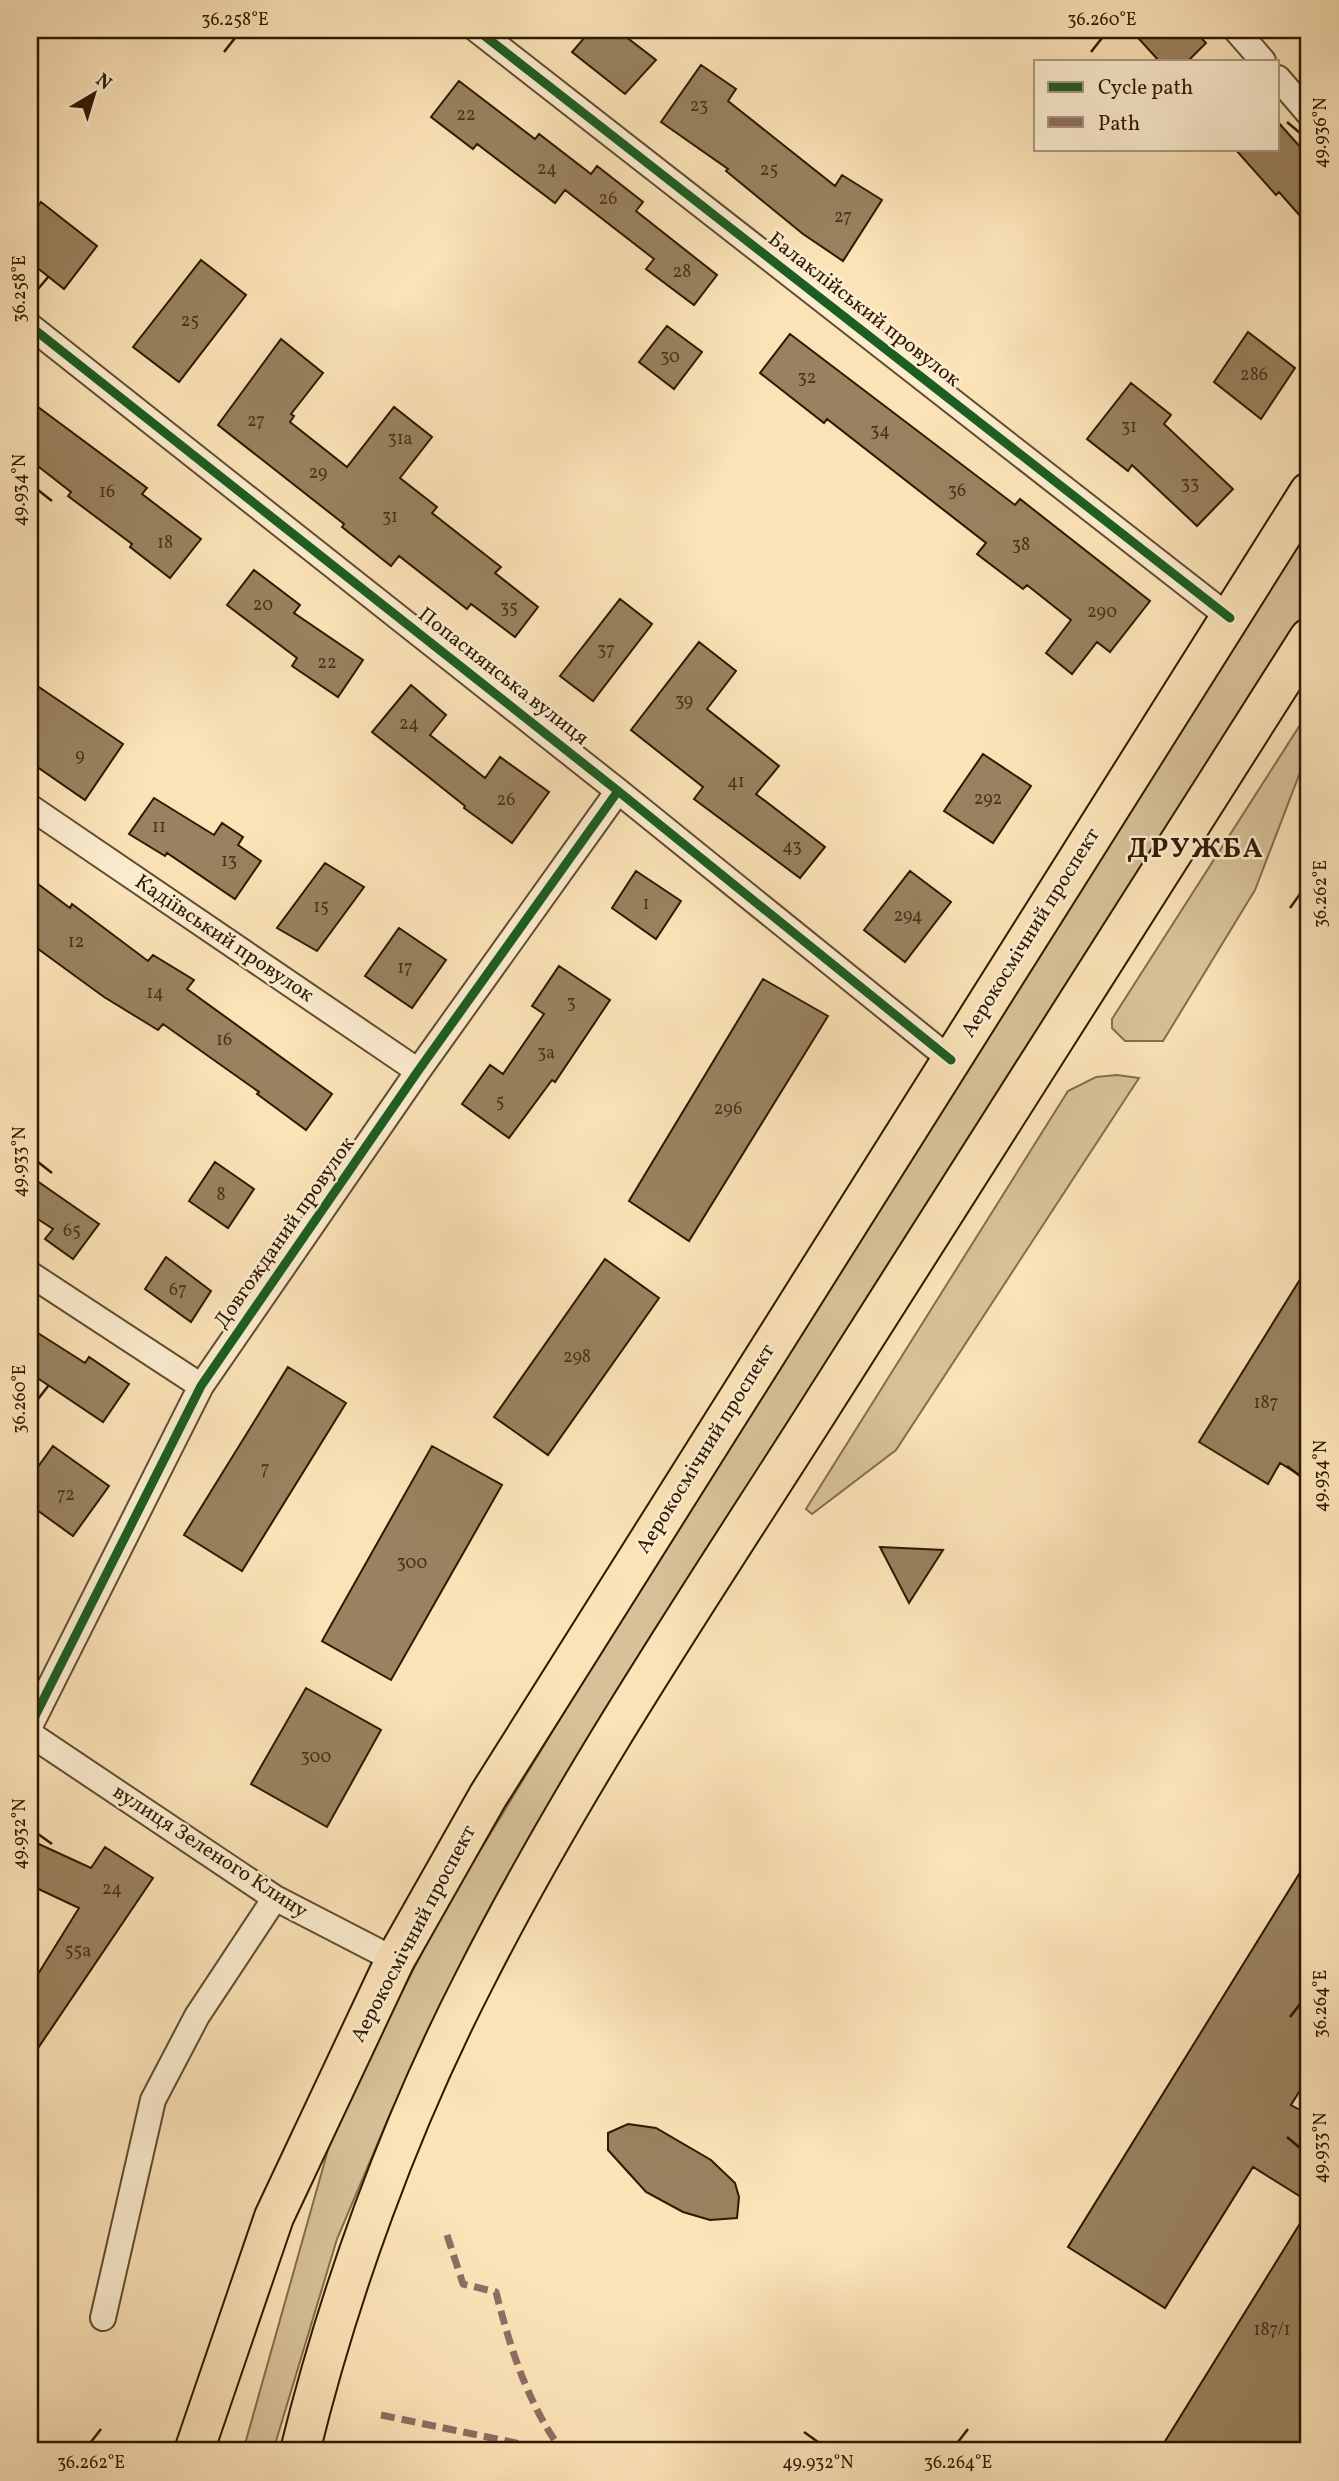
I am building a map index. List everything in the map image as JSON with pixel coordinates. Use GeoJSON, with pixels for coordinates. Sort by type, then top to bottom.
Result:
{"type":"FeatureCollection","features":[{"type":"Feature","properties":{"kind":"main road","name":"Аерокосмічний проспект"},"geometry":{"type":"LineString","coordinates":[[194,2451],[274,2217],[395,1961],[488,1796],[1309,492]]}},
{"type":"Feature","properties":{"kind":"main road"},"geometry":{"type":"LineString","coordinates":[[299,2451],[332,2337],[383,2182],[473,1982],[556,1832],[744,1527],[1309,638]]}},
{"type":"Feature","properties":{"kind":"street","name":"Балаклійський провулок"},"geometry":{"type":"LineString","coordinates":[[477,30],[1230,618]]}},
{"type":"Feature","properties":{"kind":"street"},"geometry":{"type":"LineString","coordinates":[[1236,30],[1262,60]]}},
{"type":"Feature","properties":{"kind":"street"},"geometry":{"type":"LineString","coordinates":[[1280,80],[1309,114]]}},
{"type":"Feature","properties":{"kind":"street","name":"Попаснянська вулиця"},"geometry":{"type":"LineString","coordinates":[[30,326],[618,791],[951,1060]]}},
{"type":"Feature","properties":{"kind":"street","name":"Довгожданий провулок"},"geometry":{"type":"LineString","coordinates":[[30,1726],[201,1386],[418,1071],[618,791]]}},
{"type":"Feature","properties":{"kind":"street","name":"Кадіївський провулок"},"geometry":{"type":"LineString","coordinates":[[30,807],[418,1071]]}},
{"type":"Feature","properties":{"kind":"street"},"geometry":{"type":"LineString","coordinates":[[30,1274],[201,1386]]}},
{"type":"Feature","properties":{"kind":"street","name":"вулиця Зеленого Клину"},"geometry":{"type":"LineString","coordinates":[[30,1734],[275,1898],[395,1961]]}},
{"type":"Feature","properties":{"kind":"street"},"geometry":{"type":"LineString","coordinates":[[103,2318],[153,2100],[197,2016],[275,1898]]}},
{"type":"Feature","properties":{"kind":"shaded area"},"geometry":{"type":"Polygon","coordinates":[[[1309,521],[1309,605],[709,1549],[506,1885],[391,2112],[337,2239],[273,2451],[243,2451],[337,2118],[444,1910],[701,1487],[1309,521]]]}},
{"type":"Feature","properties":{"kind":"shaded area"},"geometry":{"type":"Polygon","coordinates":[[[1309,711],[1309,749],[1255,890],[1163,1041],[1125,1041],[1112,1028],[1112,1019],[1309,711]]]}},
{"type":"Feature","properties":{"kind":"shaded area"},"geometry":{"type":"Polygon","coordinates":[[[1117,1075],[1139,1078],[896,1450],[812,1514],[806,1509],[1068,1091],[1096,1077],[1117,1075]]]}},
{"type":"Feature","properties":{"kind":"building"},"geometry":{"type":"Polygon","coordinates":[[[591,30],[617,30],[656,60],[625,94],[572,52],[591,30]]]}},
{"type":"Feature","properties":{"kind":"building"},"geometry":{"type":"Polygon","coordinates":[[[1131,30],[1194,30],[1206,43],[1189,60],[1158,60],[1131,30]]]}},
{"type":"Feature","properties":{"kind":"building"},"geometry":{"type":"Polygon","coordinates":[[[701,65],[736,89],[728,101],[835,186],[842,175],[882,200],[843,261],[803,234],[726,171],[728,169],[661,122],[701,65]]]}},
{"type":"Feature","properties":{"kind":"building"},"geometry":{"type":"Polygon","coordinates":[[[459,81],[535,139],[539,134],[591,174],[597,166],[643,202],[636,211],[717,275],[694,305],[646,269],[654,259],[565,190],[555,203],[477,144],[473,149],[431,117],[459,81]]]}},
{"type":"Feature","properties":{"kind":"building"},"geometry":{"type":"Polygon","coordinates":[[[1280,124],[1309,157],[1309,226],[1279,192],[1276,195],[1236,150],[1280,150],[1280,124]]]}},
{"type":"Feature","properties":{"kind":"building"},"geometry":{"type":"Polygon","coordinates":[[[41,202],[97,246],[64,289],[30,262],[30,216],[41,202]]]}},
{"type":"Feature","properties":{"kind":"building"},"geometry":{"type":"Polygon","coordinates":[[[201,260],[246,295],[179,382],[133,347],[201,260]]]}},
{"type":"Feature","properties":{"kind":"building"},"geometry":{"type":"Polygon","coordinates":[[[667,326],[702,352],[674,389],[639,362],[667,326]]]}},
{"type":"Feature","properties":{"kind":"building"},"geometry":{"type":"Polygon","coordinates":[[[1248,332],[1295,368],[1261,419],[1214,382],[1248,332]]]}},
{"type":"Feature","properties":{"kind":"building"},"geometry":{"type":"Polygon","coordinates":[[[790,334],[1015,505],[1020,499],[1150,601],[1110,652],[1097,642],[1072,674],[1046,653],[1071,620],[1027,585],[1023,589],[977,554],[986,543],[827,419],[824,423],[760,373],[790,334]]]}},
{"type":"Feature","properties":{"kind":"building"},"geometry":{"type":"Polygon","coordinates":[[[281,339],[323,373],[291,414],[294,416],[290,422],[347,467],[394,407],[432,437],[400,478],[437,507],[432,513],[501,567],[495,573],[538,607],[515,637],[471,604],[467,609],[399,556],[391,566],[342,527],[344,524],[218,425],[281,339]]]}},
{"type":"Feature","properties":{"kind":"building"},"geometry":{"type":"Polygon","coordinates":[[[1131,383],[1171,415],[1164,424],[1233,489],[1197,526],[1132,465],[1128,471],[1087,439],[1131,383]]]}},
{"type":"Feature","properties":{"kind":"building"},"geometry":{"type":"Polygon","coordinates":[[[30,401],[147,488],[142,494],[201,539],[170,578],[130,547],[132,544],[68,496],[71,492],[30,460],[30,401]]]}},
{"type":"Feature","properties":{"kind":"building"},"geometry":{"type":"Polygon","coordinates":[[[254,570],[300,605],[294,613],[363,660],[338,697],[292,666],[297,658],[227,605],[254,570]]]}},
{"type":"Feature","properties":{"kind":"building"},"geometry":{"type":"Polygon","coordinates":[[[620,599],[652,624],[593,701],[560,676],[620,599]]]}},
{"type":"Feature","properties":{"kind":"building"},"geometry":{"type":"Polygon","coordinates":[[[699,642],[736,671],[707,709],[779,766],[756,794],[825,847],[800,878],[694,799],[703,787],[631,730],[699,642]]]}},
{"type":"Feature","properties":{"kind":"building"},"geometry":{"type":"Polygon","coordinates":[[[30,681],[123,744],[85,800],[30,762],[30,681]]]}},
{"type":"Feature","properties":{"kind":"building"},"geometry":{"type":"Polygon","coordinates":[[[411,685],[446,715],[430,735],[485,778],[500,757],[549,792],[512,843],[464,808],[465,806],[372,732],[411,685]]]}},
{"type":"Feature","properties":{"kind":"building"},"geometry":{"type":"Polygon","coordinates":[[[983,754],[1031,786],[993,843],[944,811],[983,754]]]}},
{"type":"Feature","properties":{"kind":"building"},"geometry":{"type":"Polygon","coordinates":[[[154,798],[214,835],[222,823],[243,837],[238,845],[261,861],[235,899],[167,853],[165,856],[129,834],[154,798]]]}},
{"type":"Feature","properties":{"kind":"building"},"geometry":{"type":"Polygon","coordinates":[[[325,863],[364,887],[317,951],[277,928],[325,863]]]}},
{"type":"Feature","properties":{"kind":"building"},"geometry":{"type":"Polygon","coordinates":[[[636,871],[681,901],[656,939],[612,908],[636,871]]]}},
{"type":"Feature","properties":{"kind":"building"},"geometry":{"type":"Polygon","coordinates":[[[910,871],[951,902],[905,962],[864,930],[910,871]]]}},
{"type":"Feature","properties":{"kind":"building"},"geometry":{"type":"Polygon","coordinates":[[[30,878],[70,908],[72,904],[148,961],[153,955],[194,980],[187,989],[332,1094],[306,1130],[257,1094],[259,1092],[163,1024],[158,1030],[104,997],[30,943],[30,878]]]}},
{"type":"Feature","properties":{"kind":"building"},"geometry":{"type":"Polygon","coordinates":[[[399,928],[446,960],[412,1008],[365,976],[399,928]]]}},
{"type":"Feature","properties":{"kind":"building"},"geometry":{"type":"Polygon","coordinates":[[[559,966],[610,1000],[555,1082],[552,1080],[509,1138],[462,1104],[490,1065],[503,1074],[544,1014],[532,1006],[559,966]]]}},
{"type":"Feature","properties":{"kind":"building"},"geometry":{"type":"Polygon","coordinates":[[[763,979],[828,1016],[689,1241],[629,1201],[763,979]]]}},
{"type":"Feature","properties":{"kind":"building"},"geometry":{"type":"Polygon","coordinates":[[[215,1162],[254,1189],[228,1228],[189,1201],[215,1162]]]}},
{"type":"Feature","properties":{"kind":"building"},"geometry":{"type":"Polygon","coordinates":[[[30,1176],[99,1224],[73,1259],[45,1239],[53,1229],[30,1214],[30,1176]]]}},
{"type":"Feature","properties":{"kind":"building"},"geometry":{"type":"Polygon","coordinates":[[[166,1257],[211,1291],[191,1322],[145,1289],[166,1257]]]}},
{"type":"Feature","properties":{"kind":"building"},"geometry":{"type":"Polygon","coordinates":[[[605,1259],[659,1298],[548,1455],[494,1417],[605,1259]]]}},
{"type":"Feature","properties":{"kind":"building"},"geometry":{"type":"Polygon","coordinates":[[[1309,1265],[1309,1481],[1280,1463],[1268,1484],[1199,1442],[1309,1265]]]}},
{"type":"Feature","properties":{"kind":"building"},"geometry":{"type":"Polygon","coordinates":[[[30,1328],[85,1363],[89,1357],[129,1384],[103,1422],[30,1373],[30,1328]]]}},
{"type":"Feature","properties":{"kind":"building"},"geometry":{"type":"Polygon","coordinates":[[[288,1367],[346,1403],[242,1571],[184,1535],[288,1367]]]}},
{"type":"Feature","properties":{"kind":"building"},"geometry":{"type":"Polygon","coordinates":[[[53,1446],[109,1486],[73,1536],[30,1505],[30,1478],[53,1446]]]}},
{"type":"Feature","properties":{"kind":"building"},"geometry":{"type":"Polygon","coordinates":[[[432,1446],[502,1485],[391,1680],[322,1641],[432,1446]]]}},
{"type":"Feature","properties":{"kind":"building"},"geometry":{"type":"Polygon","coordinates":[[[880,1547],[943,1550],[909,1603],[880,1547]]]}},
{"type":"Feature","properties":{"kind":"building"},"geometry":{"type":"Polygon","coordinates":[[[306,1688],[381,1730],[327,1827],[251,1784],[306,1688]]]}},
{"type":"Feature","properties":{"kind":"building"},"geometry":{"type":"Polygon","coordinates":[[[30,1840],[91,1868],[105,1847],[153,1878],[30,2060],[30,1987],[79,1908],[30,1885],[30,1840]]]}},
{"type":"Feature","properties":{"kind":"building"},"geometry":{"type":"Polygon","coordinates":[[[1309,1858],[1309,2076],[1291,2105],[1309,2115],[1309,2202],[1253,2167],[1165,2308],[1068,2247],[1309,1858]]]}},
{"type":"Feature","properties":{"kind":"building"},"geometry":{"type":"Polygon","coordinates":[[[628,2124],[656,2128],[711,2160],[735,2183],[739,2197],[737,2218],[710,2220],[683,2212],[646,2192],[608,2150],[608,2133],[628,2124]]]}},
{"type":"Feature","properties":{"kind":"building"},"geometry":{"type":"Polygon","coordinates":[[[1309,2209],[1309,2451],[1159,2451],[1309,2209]]]}},
{"type":"Feature","properties":{"kind":"marked path"},"geometry":{"type":"LineString","coordinates":[[447,2235],[463,2284],[496,2292],[507,2334],[530,2395],[562,2451]]}},
{"type":"Feature","properties":{"kind":"marked path"},"geometry":{"type":"LineString","coordinates":[[381,2415],[526,2445],[534,2451]]}},
{"type":"Feature","properties":{"kind":"cycle path"},"geometry":{"type":"LineString","coordinates":[[477,30],[1230,618]]}},
{"type":"Feature","properties":{"kind":"cycle path"},"geometry":{"type":"LineString","coordinates":[[30,326],[618,791],[951,1060]]}},
{"type":"Feature","properties":{"kind":"cycle path"},"geometry":{"type":"LineString","coordinates":[[30,1726],[201,1386],[418,1071],[618,791]]}},
{"type":"Feature","properties":{"kind":"district","name":"ДРУЖБА"},"geometry":{"type":"Point","coordinates":[1196,849]}}]}
